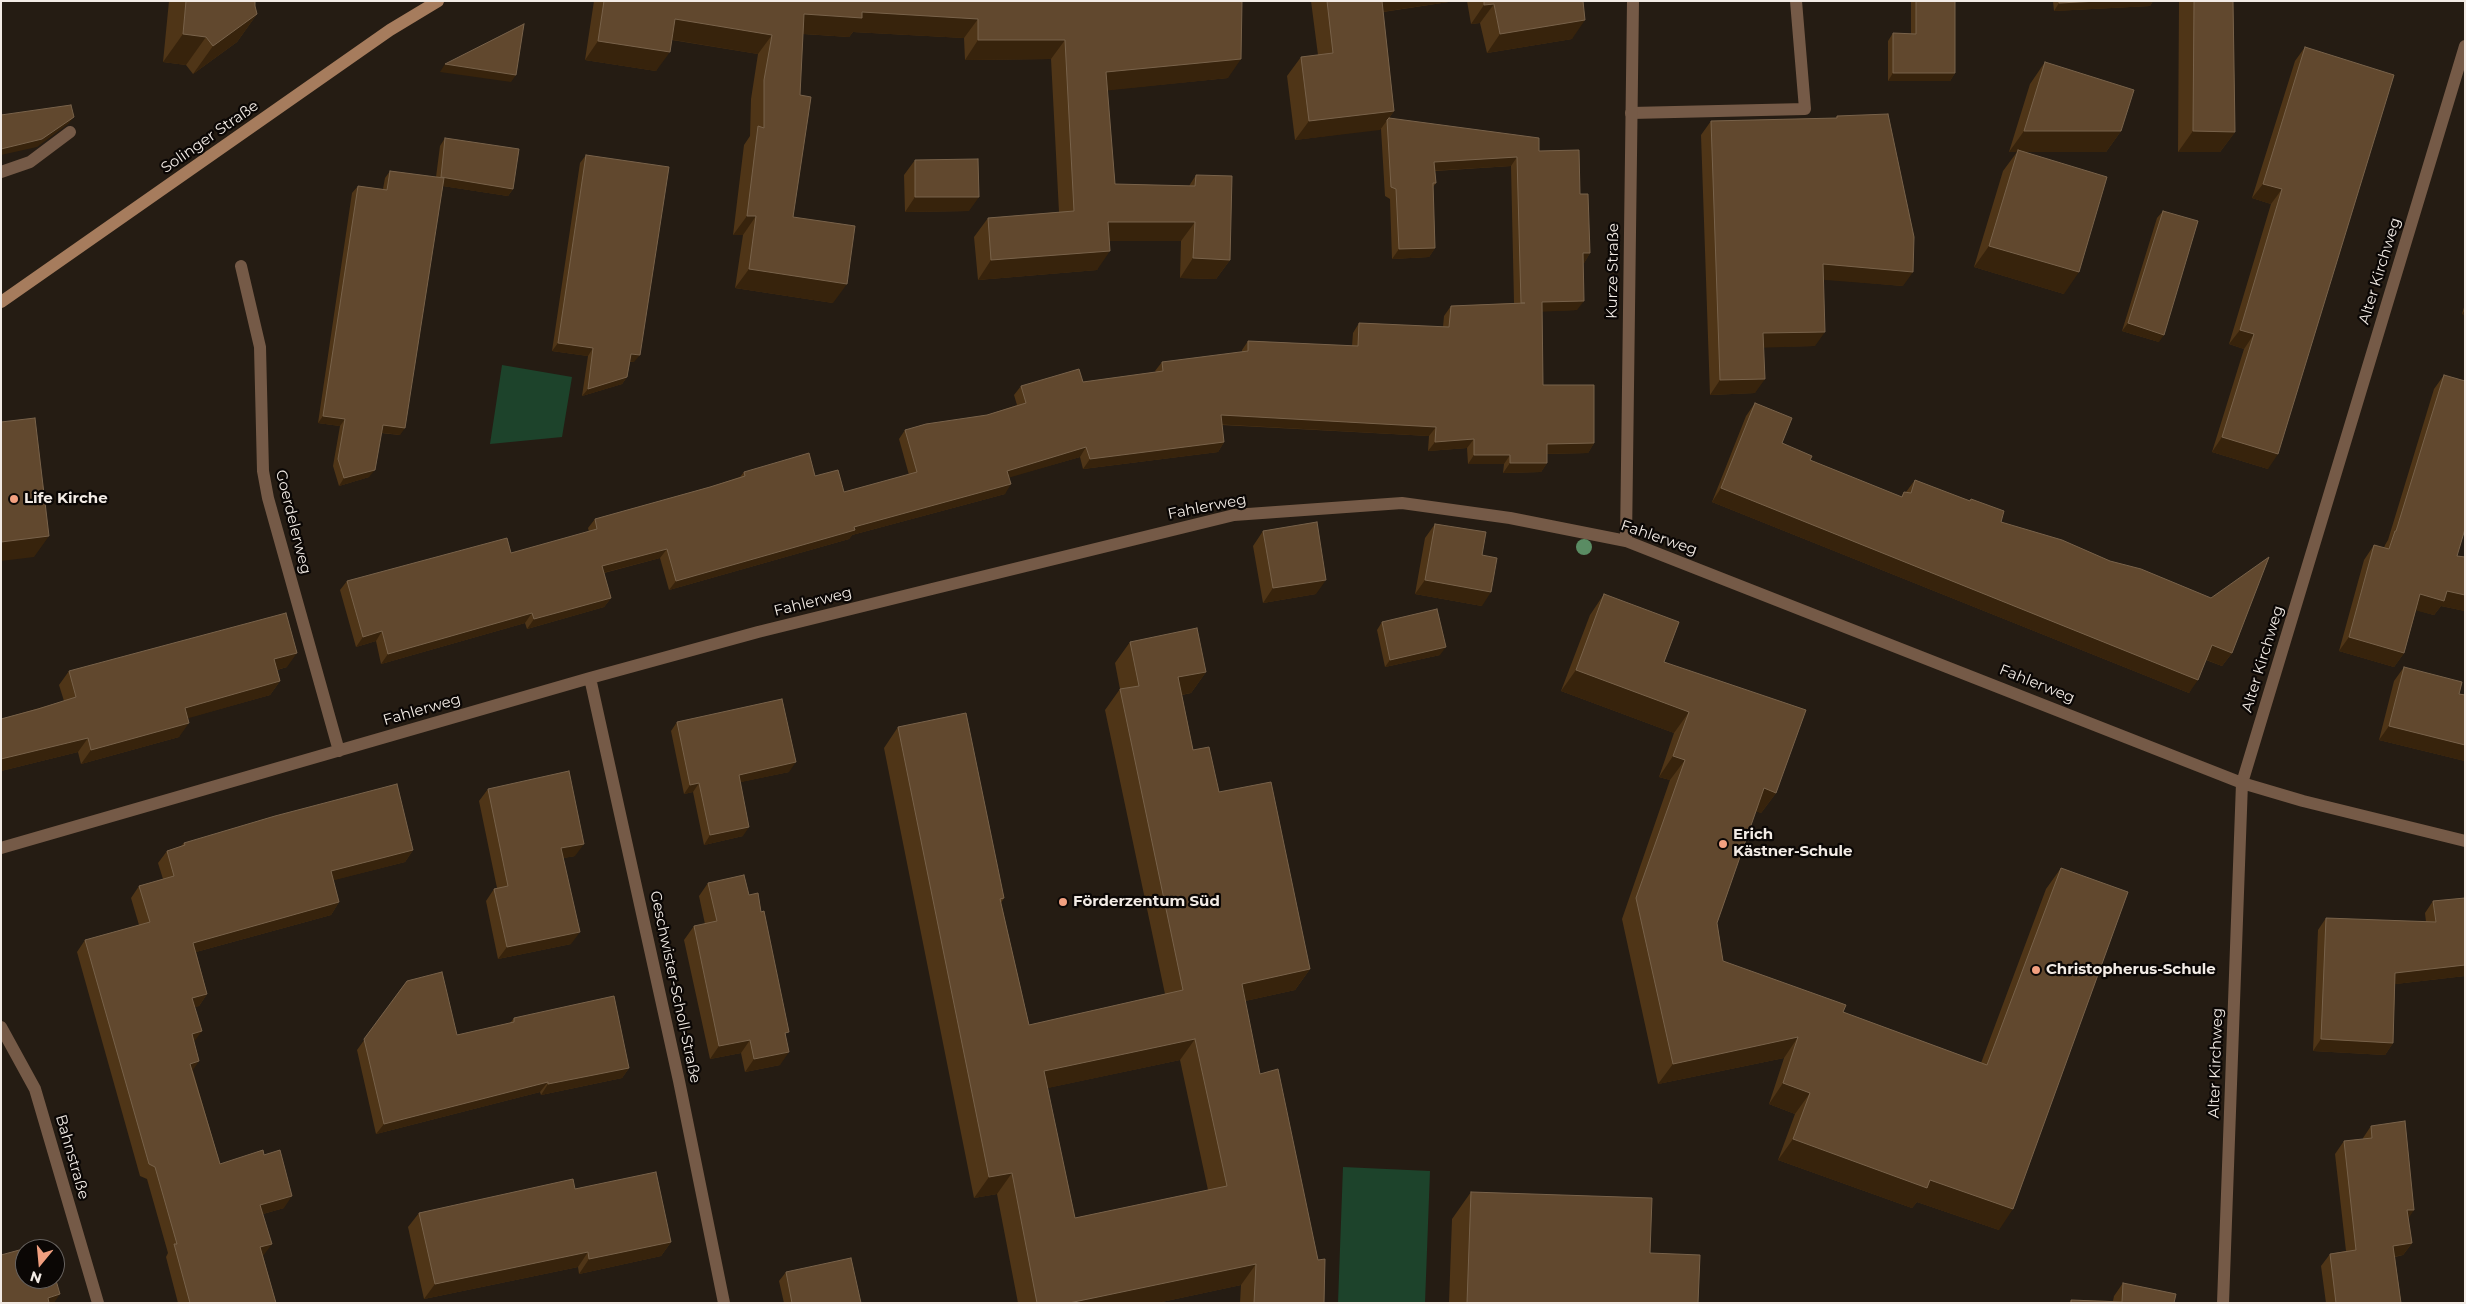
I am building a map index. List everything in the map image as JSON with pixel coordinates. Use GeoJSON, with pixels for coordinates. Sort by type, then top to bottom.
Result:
{"type":"FeatureCollection","features":[{"type":"Feature","properties":{"kind":"main road","name":"Solinger Straße"},"geometry":{"type":"LineString","coordinates":[[1,302],[390,30],[438,1]]}},
{"type":"Feature","properties":{"kind":"street","name":"Kurze Straße"},"geometry":{"type":"LineString","coordinates":[[1626,541],[1633,1]]}},
{"type":"Feature","properties":{"kind":"street"},"geometry":{"type":"LineString","coordinates":[[1631,113],[1805,109],[1796,1]]}},
{"type":"Feature","properties":{"kind":"street","name":"Alter Kirchweg"},"geometry":{"type":"LineString","coordinates":[[2223,1303],[2242,783],[2465,46]]}},
{"type":"Feature","properties":{"kind":"street"},"geometry":{"type":"LineString","coordinates":[[1,172],[30,162],[70,132]]}},
{"type":"Feature","properties":{"kind":"street","name":"Goerdelerweg"},"geometry":{"type":"LineString","coordinates":[[241,266],[260,347],[263,471],[268,498],[340,751]]}},
{"type":"Feature","properties":{"kind":"street","name":"Fahlerweg"},"geometry":{"type":"LineString","coordinates":[[1,848],[590,678],[758,632],[1234,515],[1402,503],[1510,518],[1626,541],[2242,783],[2303,801],[2465,842]]}},
{"type":"Feature","properties":{"kind":"street","name":"Geschwister-Scholl-Straße"},"geometry":{"type":"LineString","coordinates":[[590,678],[679,1081],[724,1303]]}},
{"type":"Feature","properties":{"kind":"street","name":"Bahnstraße"},"geometry":{"type":"LineString","coordinates":[[1,1026],[36,1089],[98,1303]]}},
{"type":"Feature","properties":{"kind":"green space"},"geometry":{"type":"Polygon","coordinates":[[[502,365],[572,377],[562,437],[490,444],[502,365]]]}},
{"type":"Feature","properties":{"kind":"green space"},"geometry":{"type":"Polygon","coordinates":[[[1343,1167],[1430,1171],[1425,1303],[1338,1303],[1343,1167]]]}},
{"type":"Feature","properties":{"kind":"building"},"geometry":{"type":"Polygon","coordinates":[[[186,1],[255,1],[257,14],[213,46],[206,37],[183,34],[186,1]]]}},
{"type":"Feature","properties":{"kind":"building"},"geometry":{"type":"Polygon","coordinates":[[[604,1],[1242,1],[1241,59],[1106,72],[1115,184],[1195,186],[1196,175],[1232,176],[1230,260],[1193,258],[1195,222],[1108,222],[1110,251],[991,260],[988,218],[1074,211],[1065,40],[978,40],[978,19],[862,12],[862,18],[804,14],[800,95],[811,97],[793,217],[855,226],[847,284],[749,269],[756,216],[747,216],[758,126],[764,128],[764,80],[772,35],[675,19],[670,52],[598,41],[604,1]]]}},
{"type":"Feature","properties":{"kind":"building"},"geometry":{"type":"Polygon","coordinates":[[[1327,1],[1382,1],[1394,111],[1309,121],[1301,57],[1333,53],[1327,1]]]}},
{"type":"Feature","properties":{"kind":"building"},"geometry":{"type":"Polygon","coordinates":[[[1484,1],[1583,1],[1585,20],[1500,34],[1494,4],[1484,5],[1484,1]]]}},
{"type":"Feature","properties":{"kind":"building"},"geometry":{"type":"Polygon","coordinates":[[[1916,1],[1955,1],[1955,73],[1893,73],[1893,33],[1916,34],[1916,1]]]}},
{"type":"Feature","properties":{"kind":"building"},"geometry":{"type":"Polygon","coordinates":[[[2059,1],[2099,1],[2059,3],[2059,1]]]}},
{"type":"Feature","properties":{"kind":"building"},"geometry":{"type":"Polygon","coordinates":[[[2194,1],[2233,1],[2235,132],[2193,131],[2194,1]]]}},
{"type":"Feature","properties":{"kind":"building"},"geometry":{"type":"Polygon","coordinates":[[[524,24],[516,75],[445,64],[524,24]]]}},
{"type":"Feature","properties":{"kind":"building"},"geometry":{"type":"Polygon","coordinates":[[[2305,47],[2394,75],[2278,454],[2222,437],[2254,334],[2240,330],[2282,189],[2263,184],[2305,47]]]}},
{"type":"Feature","properties":{"kind":"building"},"geometry":{"type":"Polygon","coordinates":[[[2045,62],[2134,90],[2121,131],[2024,131],[2045,62]]]}},
{"type":"Feature","properties":{"kind":"building"},"geometry":{"type":"Polygon","coordinates":[[[71,105],[74,117],[42,139],[1,149],[1,115],[71,105]]]}},
{"type":"Feature","properties":{"kind":"building"},"geometry":{"type":"Polygon","coordinates":[[[1888,114],[1914,237],[1913,272],[1823,264],[1825,332],[1763,333],[1765,379],[1720,380],[1711,121],[1837,118],[1837,116],[1888,114]]]}},
{"type":"Feature","properties":{"kind":"building"},"geometry":{"type":"Polygon","coordinates":[[[1389,118],[1539,138],[1539,151],[1579,150],[1580,194],[1588,194],[1590,253],[1583,253],[1584,301],[1542,302],[1543,385],[1594,385],[1594,443],[1547,444],[1547,463],[1510,463],[1510,455],[1474,455],[1474,439],[1435,442],[1436,427],[1221,415],[1224,442],[1090,459],[1086,447],[1007,471],[1011,484],[854,527],[855,530],[676,581],[667,549],[602,566],[611,598],[534,619],[532,613],[388,654],[382,631],[363,637],[347,581],[507,538],[511,553],[597,529],[595,519],[710,487],[745,476],[744,472],[809,453],[815,476],[838,470],[844,492],[917,472],[905,430],[926,424],[987,415],[1026,403],[1021,386],[1079,369],[1083,382],[1163,371],[1162,362],[1248,351],[1248,341],[1358,346],[1359,323],[1449,327],[1451,306],[1525,303],[1521,303],[1517,157],[1434,162],[1436,183],[1433,183],[1435,248],[1399,249],[1396,189],[1391,187],[1387,120],[1389,118]]]}},
{"type":"Feature","properties":{"kind":"building"},"geometry":{"type":"Polygon","coordinates":[[[445,138],[519,149],[513,189],[441,177],[445,138]]]}},
{"type":"Feature","properties":{"kind":"building"},"geometry":{"type":"Polygon","coordinates":[[[2018,150],[2107,177],[2079,272],[1989,246],[2018,150]]]}},
{"type":"Feature","properties":{"kind":"building"},"geometry":{"type":"Polygon","coordinates":[[[586,155],[669,167],[640,355],[631,354],[627,377],[588,389],[593,348],[558,343],[586,155]]]}},
{"type":"Feature","properties":{"kind":"building"},"geometry":{"type":"Polygon","coordinates":[[[978,159],[979,197],[915,197],[915,160],[978,159]]]}},
{"type":"Feature","properties":{"kind":"building"},"geometry":{"type":"Polygon","coordinates":[[[390,171],[444,178],[405,428],[383,425],[375,470],[344,478],[338,459],[345,419],[323,416],[358,186],[387,190],[390,171]]]}},
{"type":"Feature","properties":{"kind":"building"},"geometry":{"type":"Polygon","coordinates":[[[2163,211],[2198,221],[2164,335],[2128,323],[2163,211]]]}},
{"type":"Feature","properties":{"kind":"building"},"geometry":{"type":"Polygon","coordinates":[[[2444,375],[2465,381],[2465,529],[2457,556],[2465,557],[2465,595],[2447,591],[2444,601],[2420,594],[2404,653],[2349,637],[2374,545],[2389,549],[2396,531],[2444,375]]]}},
{"type":"Feature","properties":{"kind":"building"},"geometry":{"type":"Polygon","coordinates":[[[1755,403],[1792,418],[1782,443],[1812,456],[1810,460],[1902,497],[1904,492],[1911,493],[1915,480],[1970,501],[1971,499],[2004,511],[2001,522],[2062,540],[2110,561],[2141,569],[2211,598],[2269,557],[2232,653],[2212,645],[2198,680],[1721,488],[1755,403]]]}},
{"type":"Feature","properties":{"kind":"building"},"geometry":{"type":"Polygon","coordinates":[[[35,418],[49,536],[1,542],[1,422],[35,418]]]}},
{"type":"Feature","properties":{"kind":"building"},"geometry":{"type":"Polygon","coordinates":[[[1317,522],[1326,580],[1273,588],[1263,531],[1317,522]]]}},
{"type":"Feature","properties":{"kind":"building"},"geometry":{"type":"Polygon","coordinates":[[[1435,524],[1486,532],[1482,555],[1497,558],[1491,592],[1425,580],[1435,524]]]}},
{"type":"Feature","properties":{"kind":"building"},"geometry":{"type":"Polygon","coordinates":[[[1604,594],[1679,622],[1664,662],[1806,710],[1776,793],[1764,788],[1717,923],[1723,961],[1846,1005],[1843,1012],[1987,1065],[2061,868],[2128,892],[2013,1209],[1930,1180],[1927,1188],[1793,1139],[1810,1093],[1783,1083],[1798,1037],[1673,1064],[1636,898],[1685,760],[1673,756],[1689,712],[1576,670],[1604,594]]]}},
{"type":"Feature","properties":{"kind":"building"},"geometry":{"type":"Polygon","coordinates":[[[1437,609],[1446,647],[1390,660],[1382,622],[1437,609]]]}},
{"type":"Feature","properties":{"kind":"building"},"geometry":{"type":"Polygon","coordinates":[[[286,613],[297,653],[274,659],[280,681],[185,708],[189,723],[91,750],[88,738],[1,759],[1,719],[76,697],[69,671],[286,613]]]}},
{"type":"Feature","properties":{"kind":"building"},"geometry":{"type":"Polygon","coordinates":[[[1197,628],[1206,672],[1178,677],[1193,750],[1209,747],[1219,792],[1271,782],[1310,969],[1242,984],[1260,1074],[1278,1069],[1318,1260],[1325,1259],[1324,1303],[1254,1303],[1256,1264],[1069,1303],[1037,1303],[1012,1173],[989,1177],[898,727],[966,713],[1004,898],[1000,899],[1029,1025],[1183,990],[1120,689],[1139,686],[1130,642],[1197,628]],[[1195,1039],[1044,1071],[1075,1218],[1227,1186],[1195,1039]]]}},
{"type":"Feature","properties":{"kind":"building"},"geometry":{"type":"Polygon","coordinates":[[[2404,667],[2462,682],[2459,694],[2465,695],[2465,745],[2389,726],[2404,667]]]}},
{"type":"Feature","properties":{"kind":"building"},"geometry":{"type":"Polygon","coordinates":[[[782,699],[796,762],[739,775],[749,827],[710,835],[699,783],[690,785],[677,722],[782,699]]]}},
{"type":"Feature","properties":{"kind":"building"},"geometry":{"type":"Polygon","coordinates":[[[569,771],[584,844],[561,848],[580,932],[507,947],[494,889],[508,886],[488,789],[569,771]]]}},
{"type":"Feature","properties":{"kind":"building"},"geometry":{"type":"Polygon","coordinates":[[[397,784],[413,850],[331,871],[339,902],[193,943],[207,994],[192,998],[202,1031],[192,1034],[199,1061],[190,1064],[220,1164],[263,1150],[264,1155],[280,1150],[292,1196],[260,1205],[272,1244],[260,1247],[276,1303],[190,1303],[174,1244],[177,1244],[155,1167],[149,1164],[85,940],[150,922],[139,886],[174,876],[167,851],[185,845],[184,843],[275,816],[397,784]]]}},
{"type":"Feature","properties":{"kind":"building"},"geometry":{"type":"Polygon","coordinates":[[[744,875],[749,895],[758,893],[761,912],[764,911],[789,1032],[785,1033],[789,1052],[754,1059],[750,1040],[719,1046],[694,926],[717,921],[708,883],[744,875]]]}},
{"type":"Feature","properties":{"kind":"building"},"geometry":{"type":"Polygon","coordinates":[[[2465,898],[2465,965],[2395,973],[2393,1043],[2321,1039],[2326,918],[2436,922],[2433,901],[2465,898]]]}},
{"type":"Feature","properties":{"kind":"building"},"geometry":{"type":"Polygon","coordinates":[[[442,972],[457,1035],[514,1022],[514,1018],[614,996],[629,1068],[548,1084],[548,1082],[384,1124],[364,1039],[407,981],[442,972]]]}},
{"type":"Feature","properties":{"kind":"building"},"geometry":{"type":"Polygon","coordinates":[[[2405,1121],[2414,1210],[2407,1210],[2412,1243],[2393,1246],[2401,1303],[2336,1303],[2330,1254],[2356,1250],[2344,1141],[2372,1138],[2371,1126],[2405,1121]]]}},
{"type":"Feature","properties":{"kind":"building"},"geometry":{"type":"Polygon","coordinates":[[[656,1172],[671,1242],[589,1259],[588,1252],[435,1284],[419,1213],[573,1179],[575,1189],[656,1172]]]}},
{"type":"Feature","properties":{"kind":"building"},"geometry":{"type":"Polygon","coordinates":[[[1471,1192],[1652,1198],[1650,1253],[1700,1255],[1698,1303],[1467,1303],[1471,1192]]]}},
{"type":"Feature","properties":{"kind":"building"},"geometry":{"type":"Polygon","coordinates":[[[15,1251],[15,1289],[59,1289],[60,1294],[48,1298],[49,1303],[1,1303],[1,1255],[15,1251]]]}},
{"type":"Feature","properties":{"kind":"building"},"geometry":{"type":"Polygon","coordinates":[[[851,1258],[861,1303],[792,1303],[786,1272],[851,1258]]]}},
{"type":"Feature","properties":{"kind":"building"},"geometry":{"type":"Polygon","coordinates":[[[2123,1283],[2176,1294],[2174,1303],[2071,1303],[2071,1300],[2122,1302],[2123,1283]]]}},
{"type":"Feature","properties":{"kind":"place","name":"Life Kirche"},"geometry":{"type":"Point","coordinates":[14,499]}},
{"type":"Feature","properties":{"kind":"place","name":"Erich Kästner-Schule"},"geometry":{"type":"Point","coordinates":[1723,844]}},
{"type":"Feature","properties":{"kind":"place","name":"Förderzentum Süd"},"geometry":{"type":"Point","coordinates":[1063,902]}},
{"type":"Feature","properties":{"kind":"place","name":"Christopherus-Schule"},"geometry":{"type":"Point","coordinates":[2036,970]}}]}
